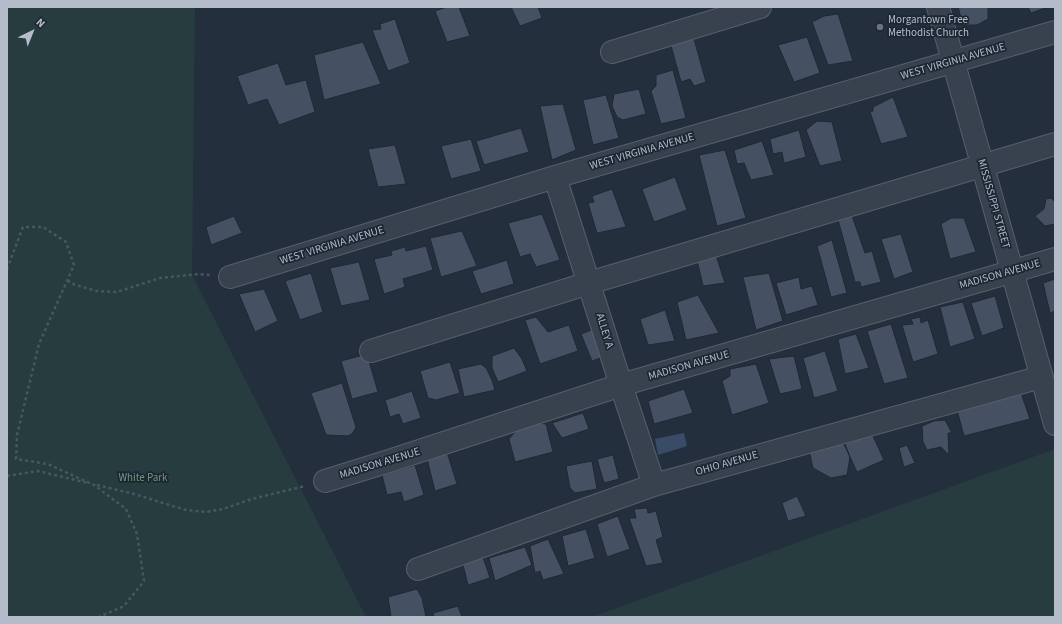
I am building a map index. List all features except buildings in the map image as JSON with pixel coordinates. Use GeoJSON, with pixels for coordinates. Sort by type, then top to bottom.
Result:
{"type":"FeatureCollection","features":[{"type":"Feature","properties":{"kind":"street"},"geometry":{"type":"LineString","coordinates":[[612,52],[760,7]]}},
{"type":"Feature","properties":{"kind":"street","name":"MISSISSIPPI STREET"},"geometry":{"type":"LineString","coordinates":[[938,7],[1055,424]]}},
{"type":"Feature","properties":{"kind":"street","name":"WEST VIRGINIA AVENUE"},"geometry":{"type":"LineString","coordinates":[[230,277],[555,177],[1055,32]]}},
{"type":"Feature","properties":{"kind":"street"},"geometry":{"type":"LineString","coordinates":[[371,351],[589,283],[1055,144]]}},
{"type":"Feature","properties":{"kind":"street","name":"ALLEY A"},"geometry":{"type":"LineString","coordinates":[[555,177],[654,485]]}},
{"type":"Feature","properties":{"kind":"street","name":"MADISON AVENUE"},"geometry":{"type":"LineString","coordinates":[[325,480],[386,462],[621,386],[1055,259]]}},
{"type":"Feature","properties":{"kind":"street","name":"OHIO AVENUE"},"geometry":{"type":"LineString","coordinates":[[418,568],[654,485],[1042,377]]}},
{"type":"Feature","properties":{"kind":"path"},"geometry":{"type":"LineString","coordinates":[[7,269],[23,227],[44,227],[66,242],[74,266],[39,344],[17,435],[16,459],[48,464],[94,485],[126,509],[137,534],[144,581],[124,606],[99,617]]}},
{"type":"Feature","properties":{"kind":"path"},"geometry":{"type":"LineString","coordinates":[[68,280],[70,283],[96,291],[117,292],[160,278],[199,274],[230,277]]}},
{"type":"Feature","properties":{"kind":"path"},"geometry":{"type":"LineString","coordinates":[[7,476],[38,472],[134,494],[186,510],[206,512],[223,509],[252,499],[325,480]]}},
{"type":"Feature","properties":{"kind":"green space","name":"White Park"},"geometry":{"type":"Polygon","coordinates":[[[10,7],[195,7],[192,275],[366,617],[7,617],[7,11],[10,7]]]}},
{"type":"Feature","properties":{"kind":"green space"},"geometry":{"type":"Polygon","coordinates":[[[1055,449],[1055,617],[592,617],[898,506],[1055,449]]]}},
{"type":"Feature","properties":{"kind":"water"},"geometry":{"type":"Polygon","coordinates":[[[684,433],[687,446],[658,455],[655,439],[684,433]]]}},
{"type":"Feature","properties":{"kind":"place","name":"Morgantown Free Methodist Church"},"geometry":{"type":"Point","coordinates":[880,27]}}]}
